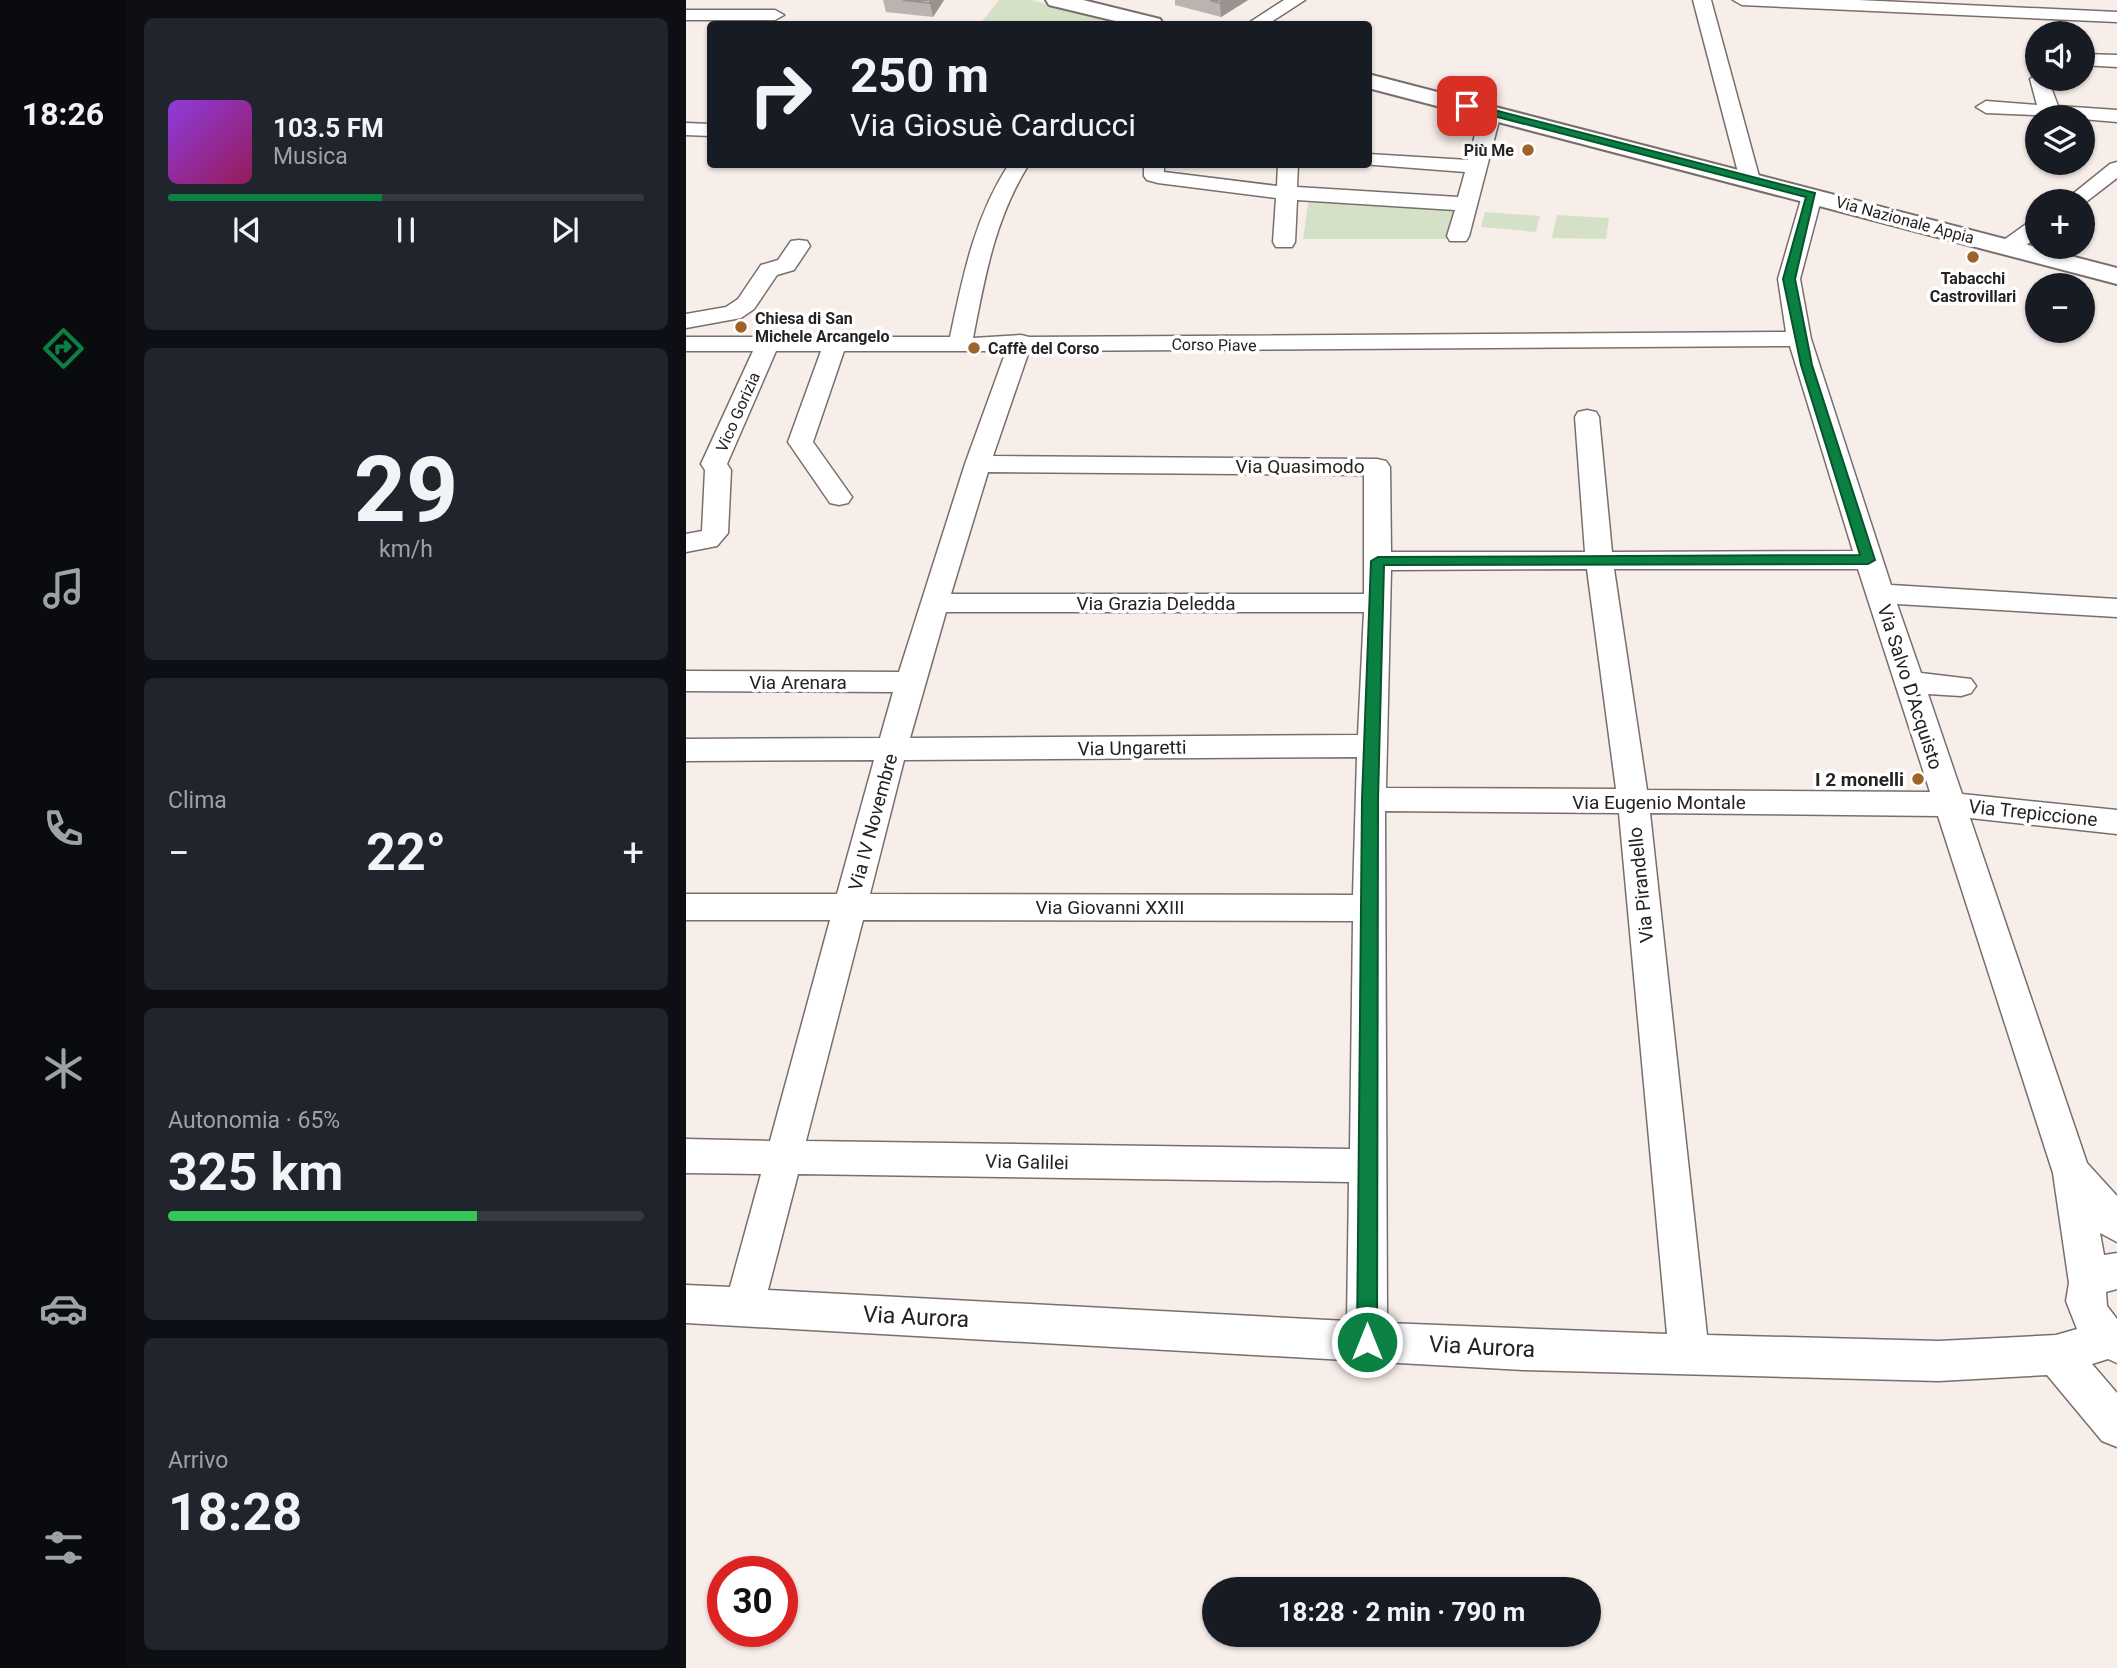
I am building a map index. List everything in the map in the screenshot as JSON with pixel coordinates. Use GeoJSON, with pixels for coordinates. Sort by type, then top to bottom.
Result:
{"type":"FeatureCollection","features":[{"type":"Feature","properties":{"kind":"main road"},"geometry":{"type":"LineString","coordinates":[[1057,0],[1132,21]]}},
{"type":"Feature","properties":{"kind":"main road","name":"Via Nazionale Appia"},"geometry":{"type":"LineString","coordinates":[[1372,82],[2117,276]]}},
{"type":"Feature","properties":{"kind":"street"},"geometry":{"type":"LineString","coordinates":[[1261,21],[1296,0]]}},
{"type":"Feature","properties":{"kind":"street"},"geometry":{"type":"LineString","coordinates":[[1702,0],[1750,180]]}},
{"type":"Feature","properties":{"kind":"street"},"geometry":{"type":"LineString","coordinates":[[1742,0],[2117,17]]}},
{"type":"Feature","properties":{"kind":"street"},"geometry":{"type":"LineString","coordinates":[[686,15],[775,15]]}},
{"type":"Feature","properties":{"kind":"street"},"geometry":{"type":"LineString","coordinates":[[2095,60],[2117,61]]}},
{"type":"Feature","properties":{"kind":"street"},"geometry":{"type":"LineString","coordinates":[[1986,107],[2025,110]]}},
{"type":"Feature","properties":{"kind":"street"},"geometry":{"type":"LineString","coordinates":[[1458,236],[1491,113]]}},
{"type":"Feature","properties":{"kind":"street"},"geometry":{"type":"LineString","coordinates":[[2095,115],[2117,116]]}},
{"type":"Feature","properties":{"kind":"street"},"geometry":{"type":"LineString","coordinates":[[686,129],[707,130]]}},
{"type":"Feature","properties":{"kind":"street"},"geometry":{"type":"LineString","coordinates":[[1372,160],[1476,167]]}},
{"type":"Feature","properties":{"kind":"street"},"geometry":{"type":"LineString","coordinates":[[960,344],[985,225],[1002,188],[1016,168]]}},
{"type":"Feature","properties":{"kind":"street"},"geometry":{"type":"LineString","coordinates":[[1154,168],[1154,176],[1158,177],[1287,193],[1466,204]]}},
{"type":"Feature","properties":{"kind":"street"},"geometry":{"type":"LineString","coordinates":[[1284,242],[1288,168]]}},
{"type":"Feature","properties":{"kind":"street"},"geometry":{"type":"LineString","coordinates":[[2090,189],[2117,168]]}},
{"type":"Feature","properties":{"kind":"street","name":"Via Salvo D'Acquisto"},"geometry":{"type":"LineString","coordinates":[[1812,195],[1789,279],[1803,352],[1868,560],[2072,1173],[2103,1277],[2085,1295],[2090,1318],[2113,1341]]}},
{"type":"Feature","properties":{"kind":"street"},"geometry":{"type":"LineString","coordinates":[[2009,247],[2025,236]]}},
{"type":"Feature","properties":{"kind":"street"},"geometry":{"type":"LineString","coordinates":[[686,321],[733,313],[746,304],[769,270],[786,265],[799,246]]}},
{"type":"Feature","properties":{"kind":"street","name":"Corso Piave"},"geometry":{"type":"LineString","coordinates":[[686,344],[1021,342],[1267,346],[1743,340],[1769,333],[1779,326],[1791,292]]}},
{"type":"Feature","properties":{"kind":"street","name":"Corso Piave"},"geometry":{"type":"LineString","coordinates":[[1743,340],[1787,354],[1803,352]]}},
{"type":"Feature","properties":{"kind":"street","name":"Via IV Novembre"},"geometry":{"type":"LineString","coordinates":[[744,1307],[910,682],[978,464],[1021,342]]}},
{"type":"Feature","properties":{"kind":"street","name":"Vico Gorizia"},"geometry":{"type":"LineString","coordinates":[[686,543],[708,540],[715,533],[718,470],[715,464],[768,344]]}},
{"type":"Feature","properties":{"kind":"street"},"geometry":{"type":"LineString","coordinates":[[835,344],[800,442],[839,497]]}},
{"type":"Feature","properties":{"kind":"street","name":"Via Pirandello"},"geometry":{"type":"LineString","coordinates":[[1587,417],[1599,558],[1633,802],[1689,1354]]}},
{"type":"Feature","properties":{"kind":"street","name":"Via Quasimodo"},"geometry":{"type":"LineString","coordinates":[[978,464],[1377,467],[1378,603],[1370,799],[1367,1342]]}},
{"type":"Feature","properties":{"kind":"street"},"geometry":{"type":"LineString","coordinates":[[1378,561],[1599,558],[1868,560]]}},
{"type":"Feature","properties":{"kind":"street"},"geometry":{"type":"LineString","coordinates":[[1880,594],[2117,608]]}},
{"type":"Feature","properties":{"kind":"street","name":"Via Grazia Deledda"},"geometry":{"type":"LineString","coordinates":[[935,603],[1378,603]]}},
{"type":"Feature","properties":{"kind":"street","name":"Via Arenara"},"geometry":{"type":"LineString","coordinates":[[686,681],[910,682]]}},
{"type":"Feature","properties":{"kind":"street"},"geometry":{"type":"LineString","coordinates":[[1909,682],[1961,686]]}},
{"type":"Feature","properties":{"kind":"street","name":"Via Ungaretti"},"geometry":{"type":"LineString","coordinates":[[686,750],[892,751],[1372,746]]}},
{"type":"Feature","properties":{"kind":"street","name":"Via Eugenio Montale"},"geometry":{"type":"LineString","coordinates":[[1370,799],[1948,804]]}},
{"type":"Feature","properties":{"kind":"street","name":"Via Trepiccione"},"geometry":{"type":"LineString","coordinates":[[1948,804],[2117,822]]}},
{"type":"Feature","properties":{"kind":"street","name":"Via Giovanni XXIII"},"geometry":{"type":"LineString","coordinates":[[686,907],[1370,908]]}},
{"type":"Feature","properties":{"kind":"street","name":"Via Galilei"},"geometry":{"type":"LineString","coordinates":[[686,1156],[1368,1166]]}},
{"type":"Feature","properties":{"kind":"street","name":"Via Salvo D'Acquisto"},"geometry":{"type":"LineString","coordinates":[[2072,1173],[2117,1223]]}},
{"type":"Feature","properties":{"kind":"street","name":"Via Aurora"},"geometry":{"type":"LineString","coordinates":[[686,1304],[1523,1350],[1939,1361],[2056,1355],[2113,1341]]}},
{"type":"Feature","properties":{"kind":"street"},"geometry":{"type":"LineString","coordinates":[[2056,1355],[2117,1426]]}},
{"type":"Feature","properties":{"kind":"green space"},"geometry":{"type":"Polygon","coordinates":[[[999,0],[1031,0],[1106,21],[982,21],[999,0]]]}},
{"type":"Feature","properties":{"kind":"green space"},"geometry":{"type":"Polygon","coordinates":[[[1309,197],[1458,208],[1451,239],[1303,239],[1309,197]]]}},
{"type":"Feature","properties":{"kind":"green space"},"geometry":{"type":"Polygon","coordinates":[[[1485,212],[1540,216],[1536,232],[1481,227],[1485,212]]]}},
{"type":"Feature","properties":{"kind":"green space"},"geometry":{"type":"Polygon","coordinates":[[[1557,215],[1609,218],[1606,239],[1552,238],[1557,215]]]}},
{"type":"Feature","properties":{"kind":"building"},"geometry":{"type":"Polygon","coordinates":[[[903,0],[931,0],[930,3],[903,0]]]}},
{"type":"Feature","properties":{"kind":"place","name":"Più Me"},"geometry":{"type":"Point","coordinates":[1528,150]}},
{"type":"Feature","properties":{"kind":"place","name":"Tabacchi Castrovillari"},"geometry":{"type":"Point","coordinates":[1973,257]}},
{"type":"Feature","properties":{"kind":"place","name":"Chiesa di San Michele Arcangelo"},"geometry":{"type":"Point","coordinates":[741,327]}},
{"type":"Feature","properties":{"kind":"place","name":"Caffè del Corso"},"geometry":{"type":"Point","coordinates":[974,348]}},
{"type":"Feature","properties":{"kind":"place","name":"I 2 monelli"},"geometry":{"type":"Point","coordinates":[1918,779]}},
{"type":"Feature","properties":{"kind":"route"},"geometry":{"type":"LineString","coordinates":[[1367,1342],[1370,799],[1378,561],[1599,558],[1868,560],[1798,334],[1789,279],[1812,195],[1467,106]]}}]}
